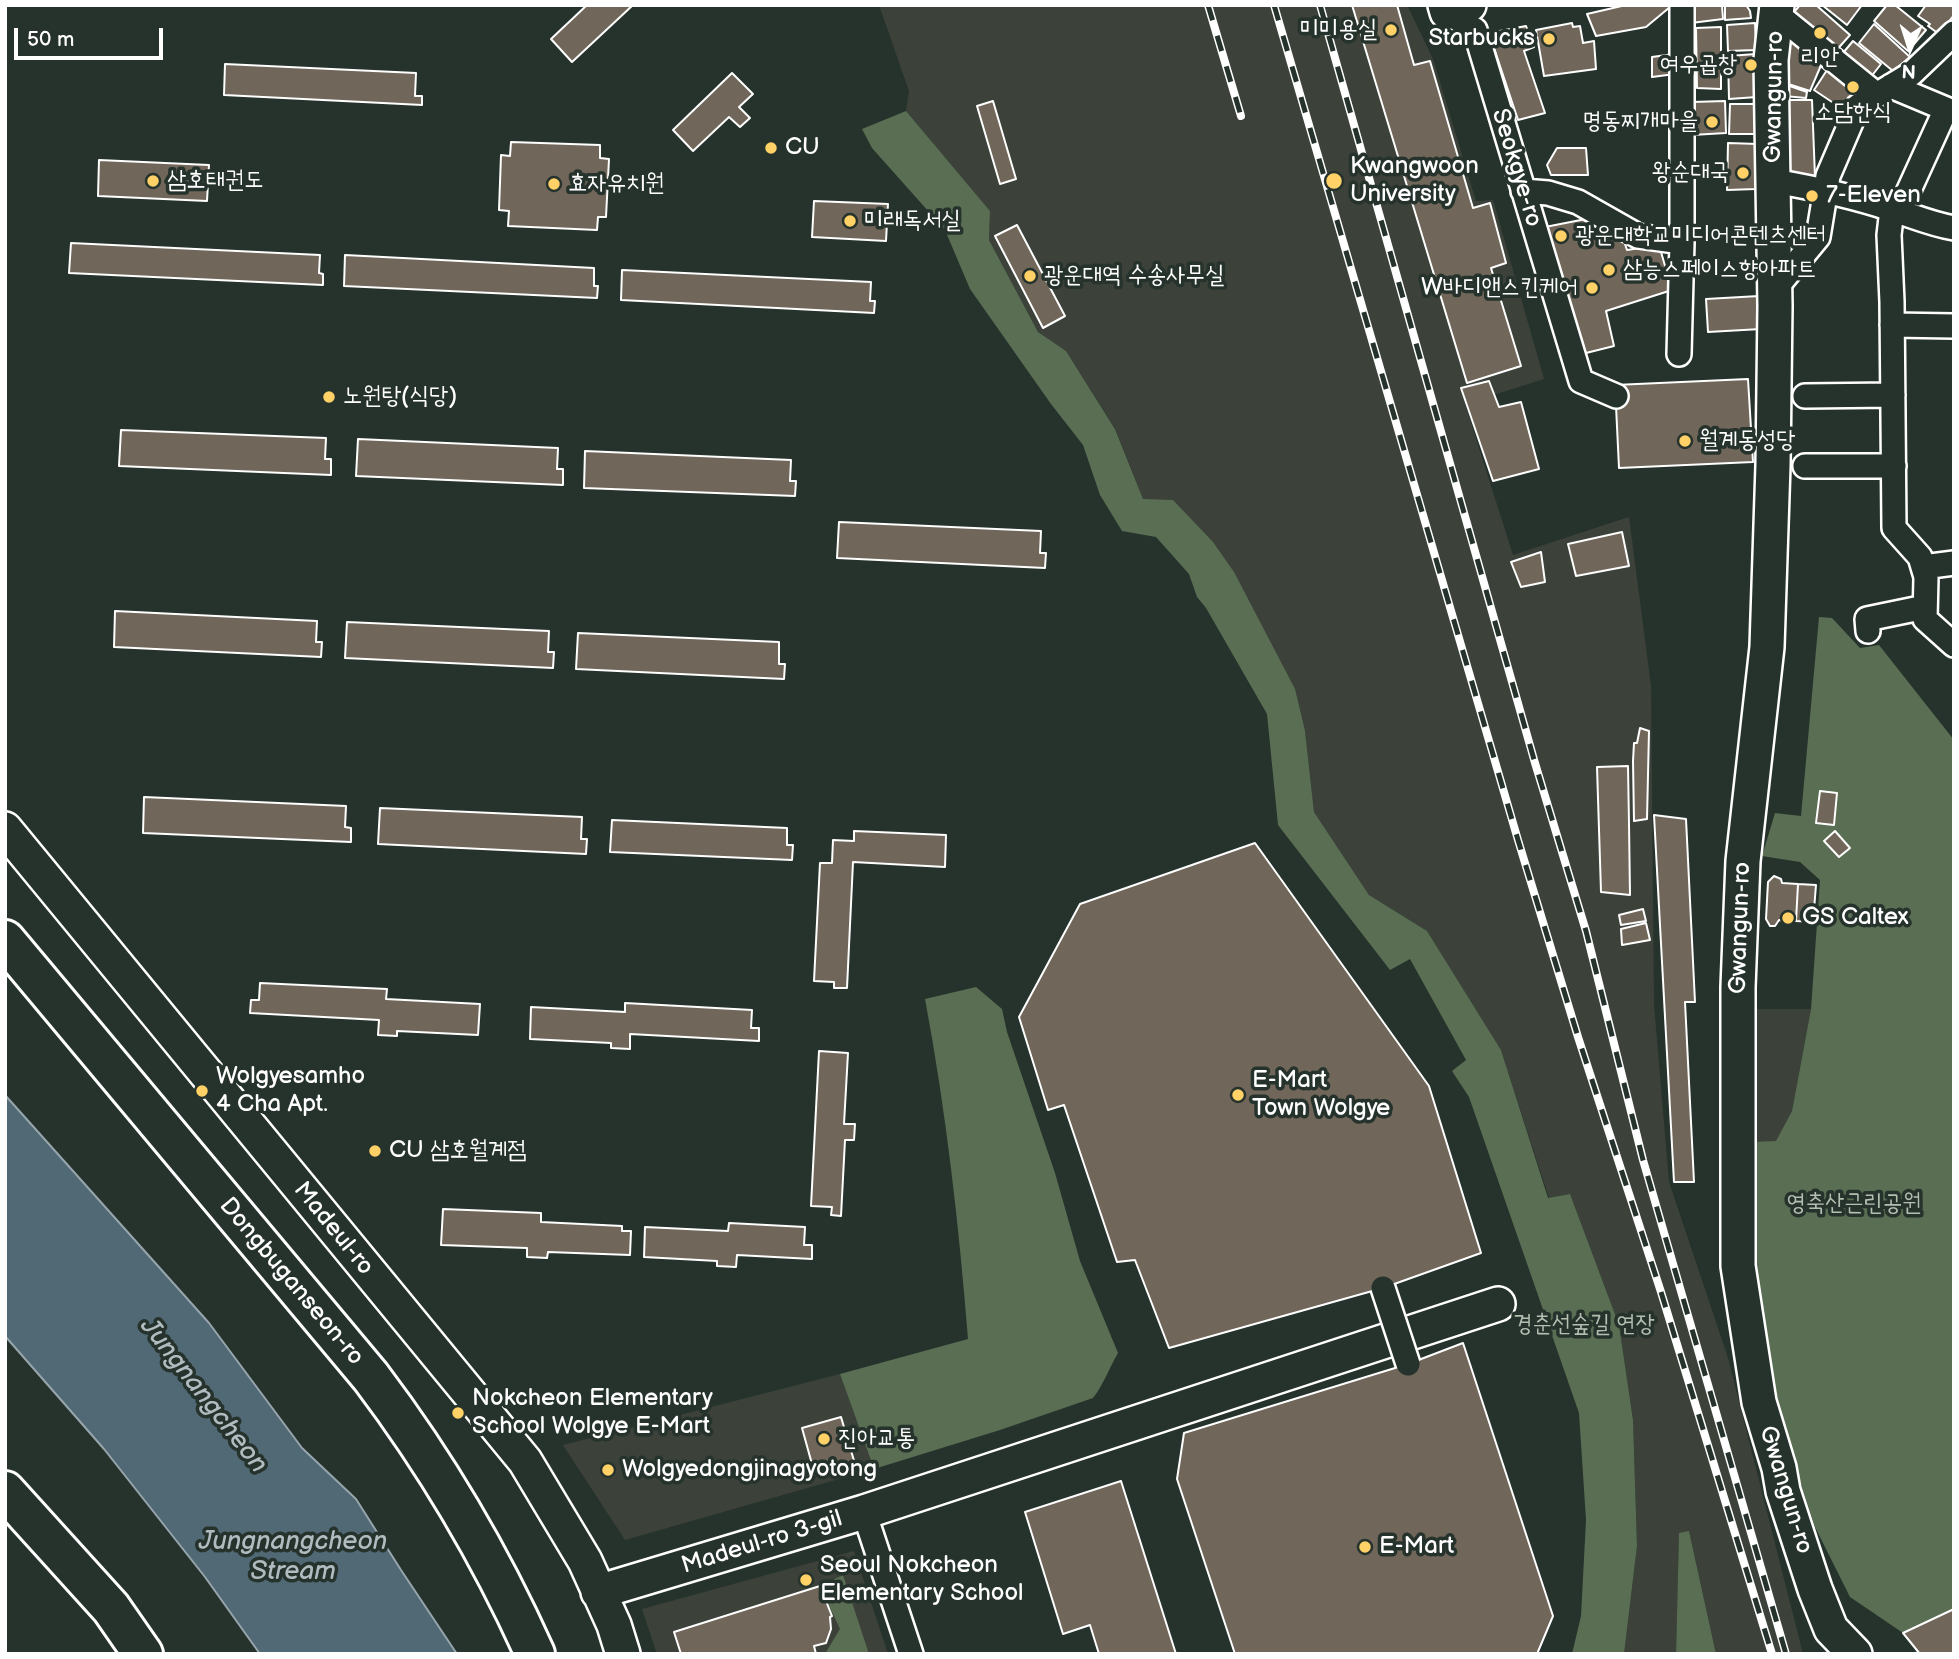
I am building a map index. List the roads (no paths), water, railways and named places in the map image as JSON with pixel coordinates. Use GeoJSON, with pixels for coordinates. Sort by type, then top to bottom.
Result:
{"type":"FeatureCollection","features":[{"type":"Feature","properties":{"kind":"highway","name":"Dongbuganseon-ro"},"geometry":{"type":"LineString","coordinates":[[5,940],[400,1415],[476,1536],[536,1654]]}},
{"type":"Feature","properties":{"kind":"highway"},"geometry":{"type":"LineString","coordinates":[[5,1491],[111,1608],[143,1654]]}},
{"type":"Feature","properties":{"kind":"street"},"geometry":{"type":"LineString","coordinates":[[1679,354],[1682,5]]}},
{"type":"Feature","properties":{"kind":"street","name":"Seokgye-ro"},"geometry":{"type":"LineString","coordinates":[[1454,8],[1475,30],[1578,386],[1616,396]]}},
{"type":"Feature","properties":{"kind":"street","name":"Gwangun-ro"},"geometry":{"type":"LineString","coordinates":[[1777,9],[1884,90],[1946,109],[1904,201],[1892,209]]}},
{"type":"Feature","properties":{"kind":"street","name":"Gwangun-ro"},"geometry":{"type":"LineString","coordinates":[[1777,9],[1771,60],[1775,289],[1767,647],[1743,861],[1738,987],[1738,1266],[1759,1402],[1779,1468],[1783,1491],[1833,1641],[1855,1654]]}},
{"type":"Feature","properties":{"kind":"street"},"geometry":{"type":"LineString","coordinates":[[1775,289],[1818,237],[1828,176],[1858,106],[1911,74],[1954,33]]}},
{"type":"Feature","properties":{"kind":"street","name":"Gwangun-ro"},"geometry":{"type":"LineString","coordinates":[[1774,181],[1825,189],[1892,209],[1930,224],[1954,228]]}},
{"type":"Feature","properties":{"kind":"street"},"geometry":{"type":"LineString","coordinates":[[1523,191],[1548,193],[1578,202],[1639,236],[1682,242]]}},
{"type":"Feature","properties":{"kind":"street"},"geometry":{"type":"LineString","coordinates":[[1892,209],[1889,235],[1894,527],[1920,557],[1926,577],[1925,619],[1954,645]]}},
{"type":"Feature","properties":{"kind":"street"},"geometry":{"type":"LineString","coordinates":[[1892,325],[1954,326]]}},
{"type":"Feature","properties":{"kind":"street"},"geometry":{"type":"LineString","coordinates":[[1805,396],[1893,395]]}},
{"type":"Feature","properties":{"kind":"street"},"geometry":{"type":"LineString","coordinates":[[1805,466],[1894,466]]}},
{"type":"Feature","properties":{"kind":"street"},"geometry":{"type":"LineString","coordinates":[[1923,567],[1954,563]]}},
{"type":"Feature","properties":{"kind":"street"},"geometry":{"type":"LineString","coordinates":[[1868,631],[1867,619],[1925,607]]}},
{"type":"Feature","properties":{"kind":"street","name":"Madeul-ro"},"geometry":{"type":"LineString","coordinates":[[5,829],[525,1461],[585,1560],[614,1625],[623,1654]]}},
{"type":"Feature","properties":{"kind":"street"},"geometry":{"type":"LineString","coordinates":[[1383,1288],[1408,1364]]}},
{"type":"Feature","properties":{"kind":"street"},"geometry":{"type":"LineString","coordinates":[[864,1512],[1498,1304]]}},
{"type":"Feature","properties":{"kind":"street","name":"Madeul-ro 3-gil"},"geometry":{"type":"LineString","coordinates":[[598,1592],[864,1512],[911,1654]]}},
{"type":"Feature","properties":{"kind":"water","name":"Jungnangcheon Stream"},"geometry":{"type":"Polygon","coordinates":[[[5,1095],[209,1323],[302,1448],[356,1499],[457,1654],[260,1654],[205,1577],[104,1449],[5,1336],[5,1095]]]}},
{"type":"Feature","properties":{"kind":"railway"},"geometry":{"type":"LineString","coordinates":[[1208,5],[1241,116]]}},
{"type":"Feature","properties":{"kind":"railway"},"geometry":{"type":"LineString","coordinates":[[1274,5],[1518,840],[1772,1654]]}},
{"type":"Feature","properties":{"kind":"railway"},"geometry":{"type":"LineString","coordinates":[[1320,5],[1535,763],[1586,931],[1643,1160],[1786,1654]]}},
{"type":"Feature","properties":{"kind":"place","name":"미미용실"},"geometry":{"type":"Point","coordinates":[1391,30]}},
{"type":"Feature","properties":{"kind":"place","name":"리안"},"geometry":{"type":"Point","coordinates":[1820,33]}},
{"type":"Feature","properties":{"kind":"place","name":"Starbucks"},"geometry":{"type":"Point","coordinates":[1549,39]}},
{"type":"Feature","properties":{"kind":"place","name":"여우곱창"},"geometry":{"type":"Point","coordinates":[1751,65]}},
{"type":"Feature","properties":{"kind":"place","name":"소담한식"},"geometry":{"type":"Point","coordinates":[1853,87]}},
{"type":"Feature","properties":{"kind":"place","name":"명동찌개마을"},"geometry":{"type":"Point","coordinates":[1712,122]}},
{"type":"Feature","properties":{"kind":"place","name":"CU"},"geometry":{"type":"Point","coordinates":[771,148]}},
{"type":"Feature","properties":{"kind":"place","name":"왕순대국"},"geometry":{"type":"Point","coordinates":[1743,173]}},
{"type":"Feature","properties":{"kind":"place","name":"삼호태권도"},"geometry":{"type":"Point","coordinates":[153,181]}},
{"type":"Feature","properties":{"kind":"place","name":"Kwangwoon University"},"geometry":{"type":"Point","coordinates":[1334,181]}},
{"type":"Feature","properties":{"kind":"place","name":"효자유치원"},"geometry":{"type":"Point","coordinates":[554,184]}},
{"type":"Feature","properties":{"kind":"place","name":"7-Eleven"},"geometry":{"type":"Point","coordinates":[1812,196]}},
{"type":"Feature","properties":{"kind":"place","name":"미래독서실"},"geometry":{"type":"Point","coordinates":[850,221]}},
{"type":"Feature","properties":{"kind":"place","name":"광운대학교미디어콘텐츠센터"},"geometry":{"type":"Point","coordinates":[1561,236]}},
{"type":"Feature","properties":{"kind":"place","name":"삼능스페이스향아파트"},"geometry":{"type":"Point","coordinates":[1609,270]}},
{"type":"Feature","properties":{"kind":"place","name":"광운대역 수송사무실"},"geometry":{"type":"Point","coordinates":[1030,276]}},
{"type":"Feature","properties":{"kind":"place","name":"W바디앤스킨케어"},"geometry":{"type":"Point","coordinates":[1592,288]}},
{"type":"Feature","properties":{"kind":"place","name":"노원탕(식당)"},"geometry":{"type":"Point","coordinates":[329,397]}},
{"type":"Feature","properties":{"kind":"place","name":"월계동성당"},"geometry":{"type":"Point","coordinates":[1685,441]}},
{"type":"Feature","properties":{"kind":"place","name":"GS Caltex"},"geometry":{"type":"Point","coordinates":[1788,918]}},
{"type":"Feature","properties":{"kind":"place","name":"Wolgyesamho 4 Cha Apt."},"geometry":{"type":"Point","coordinates":[202,1091]}},
{"type":"Feature","properties":{"kind":"place","name":"E-Mart Town Wolgye"},"geometry":{"type":"Point","coordinates":[1238,1095]}},
{"type":"Feature","properties":{"kind":"place","name":"CU 삼호월계점"},"geometry":{"type":"Point","coordinates":[375,1151]}},
{"type":"Feature","properties":{"kind":"place","name":"Nokcheon Elementary School Wolgye E-Mart"},"geometry":{"type":"Point","coordinates":[458,1413]}},
{"type":"Feature","properties":{"kind":"place","name":"진아교통"},"geometry":{"type":"Point","coordinates":[824,1439]}},
{"type":"Feature","properties":{"kind":"place","name":"Wolgyedongjinagyotong"},"geometry":{"type":"Point","coordinates":[608,1470]}},
{"type":"Feature","properties":{"kind":"place","name":"E-Mart"},"geometry":{"type":"Point","coordinates":[1365,1547]}},
{"type":"Feature","properties":{"kind":"place","name":"Seoul Nokcheon Elementary School"},"geometry":{"type":"Point","coordinates":[806,1580]}},
{"type":"Feature","properties":{"kind":"park label","name":"영축산근린공원"},"geometry":{"type":"Point","coordinates":[1854,1204]}},
{"type":"Feature","properties":{"kind":"park label","name":"경춘선숲길 연장"},"geometry":{"type":"Point","coordinates":[1584,1325]}},
{"type":"Feature","properties":{"kind":"water label","name":"Jungnangcheon"},"geometry":{"type":"Point","coordinates":[203,1396]}}]}
